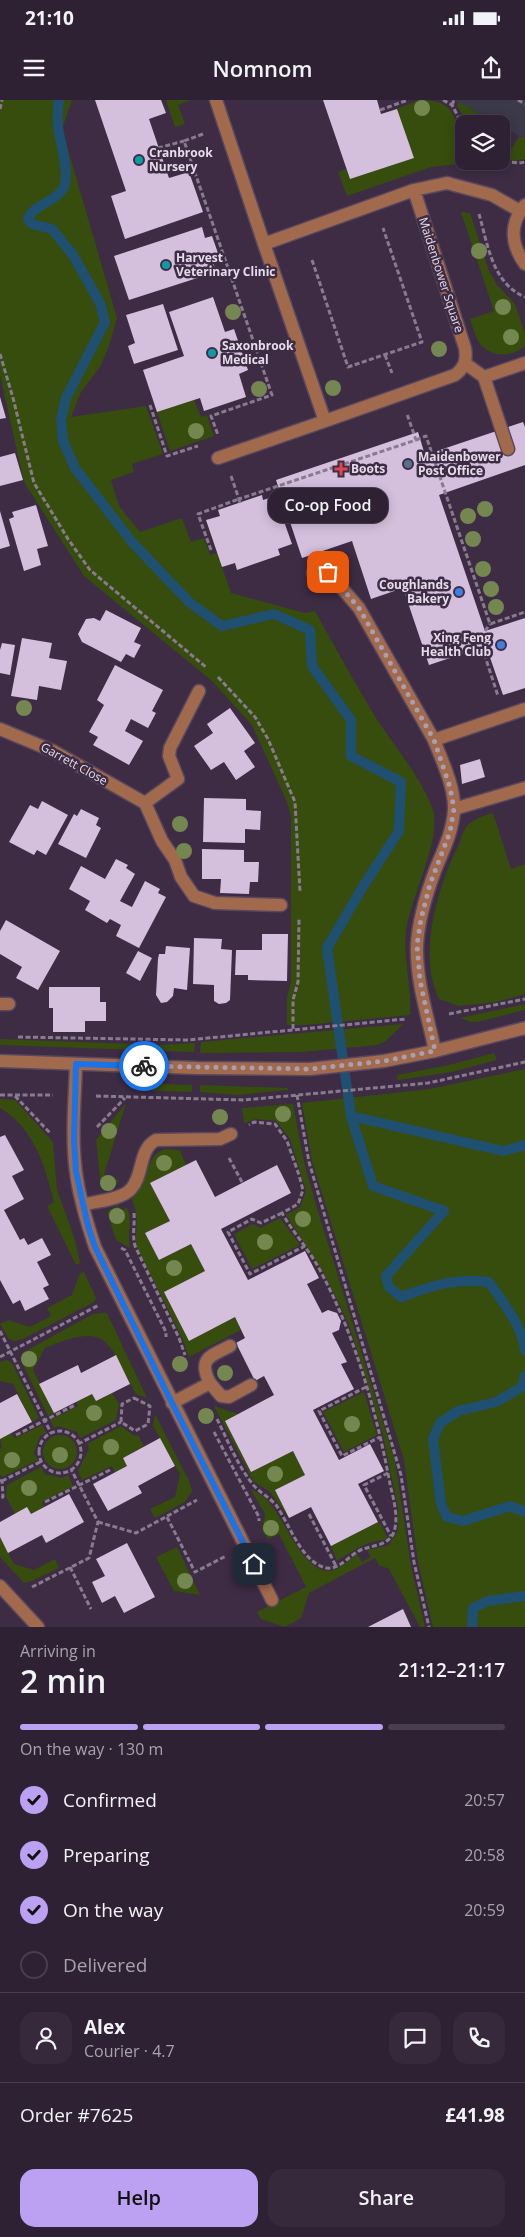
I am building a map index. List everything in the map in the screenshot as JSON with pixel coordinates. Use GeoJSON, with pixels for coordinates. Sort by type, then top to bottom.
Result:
{"type":"FeatureCollection","features":[{"type":"Feature","properties":{"kind":"street"},"geometry":{"type":"LineString","coordinates":[[218,106],[325,421]]}},
{"type":"Feature","properties":{"kind":"street"},"geometry":{"type":"LineString","coordinates":[[264,244],[414,190],[447,183],[492,195],[523,208],[514,224],[513,239],[517,254],[525,264]]}},
{"type":"Feature","properties":{"kind":"street","name":"Maidenbower Square"},"geometry":{"type":"LineString","coordinates":[[414,190],[465,348],[466,364]]}},
{"type":"Feature","properties":{"kind":"street"},"geometry":{"type":"LineString","coordinates":[[221,457],[455,376],[466,364],[484,377],[508,449]]}},
{"type":"Feature","properties":{"kind":"street"},"geometry":{"type":"LineString","coordinates":[[484,377],[525,364]]}},
{"type":"Feature","properties":{"kind":"street"},"geometry":{"type":"LineString","coordinates":[[313,574],[323,570],[328,572],[359,608],[434,740],[442,762],[454,809],[450,832],[430,884],[421,919],[417,945],[420,980],[435,1051]]}},
{"type":"Feature","properties":{"kind":"street"},"geometry":{"type":"LineString","coordinates":[[199,691],[170,748],[169,756],[178,779],[145,804],[162,841],[175,860],[181,877],[194,896],[215,903],[281,905]]}},
{"type":"Feature","properties":{"kind":"street"},"geometry":{"type":"LineString","coordinates":[[434,740],[525,709]]}},
{"type":"Feature","properties":{"kind":"street","name":"Garrett Close"},"geometry":{"type":"LineString","coordinates":[[0,729],[53,751],[145,804]]}},
{"type":"Feature","properties":{"kind":"street"},"geometry":{"type":"LineString","coordinates":[[454,809],[525,788]]}},
{"type":"Feature","properties":{"kind":"street"},"geometry":{"type":"LineString","coordinates":[[0,1061],[310,1069],[384,1061],[435,1051],[525,1028]]}},
{"type":"Feature","properties":{"kind":"street"},"geometry":{"type":"LineString","coordinates":[[76,1064],[74,1140],[76,1172],[82,1205],[95,1247],[272,1600]]}},
{"type":"Feature","properties":{"kind":"street"},"geometry":{"type":"LineString","coordinates":[[82,1205],[118,1196],[131,1189],[146,1149],[150,1143],[156,1140],[220,1139],[231,1134]]}},
{"type":"Feature","properties":{"kind":"street"},"geometry":{"type":"LineString","coordinates":[[230,1346],[208,1358],[204,1365],[205,1373],[210,1383],[221,1396],[229,1397],[250,1386]]}},
{"type":"Feature","properties":{"kind":"street"},"geometry":{"type":"LineString","coordinates":[[172,1403],[210,1383]]}},
{"type":"Feature","properties":{"kind":"street"},"geometry":{"type":"LineString","coordinates":[[0,1586],[38,1627]]}},
{"type":"Feature","properties":{"kind":"path"},"geometry":{"type":"LineString","coordinates":[[0,109],[2,100]]}},
{"type":"Feature","properties":{"kind":"path"},"geometry":{"type":"LineString","coordinates":[[380,110],[408,100]]}},
{"type":"Feature","properties":{"kind":"path"},"geometry":{"type":"LineString","coordinates":[[443,100],[452,105],[457,115]]}},
{"type":"Feature","properties":{"kind":"path"},"geometry":{"type":"LineString","coordinates":[[452,105],[454,100]]}},
{"type":"Feature","properties":{"kind":"path"},"geometry":{"type":"LineString","coordinates":[[518,100],[525,104]]}},
{"type":"Feature","properties":{"kind":"path"},"geometry":{"type":"LineString","coordinates":[[158,148],[225,127]]}},
{"type":"Feature","properties":{"kind":"path"},"geometry":{"type":"LineString","coordinates":[[184,141],[272,395],[211,416],[219,439],[221,457],[239,501]]}},
{"type":"Feature","properties":{"kind":"path"},"geometry":{"type":"LineString","coordinates":[[510,161],[525,162]]}},
{"type":"Feature","properties":{"kind":"path"},"geometry":{"type":"LineString","coordinates":[[312,260],[348,367],[422,342],[383,228]]}},
{"type":"Feature","properties":{"kind":"path"},"geometry":{"type":"LineString","coordinates":[[216,246],[220,244]]}},
{"type":"Feature","properties":{"kind":"path"},"geometry":{"type":"LineString","coordinates":[[241,349],[255,345]]}},
{"type":"Feature","properties":{"kind":"path"},"geometry":{"type":"LineString","coordinates":[[150,405],[167,456],[219,439]]}},
{"type":"Feature","properties":{"kind":"path"},"geometry":{"type":"LineString","coordinates":[[414,434],[416,440]]}},
{"type":"Feature","properties":{"kind":"path"},"geometry":{"type":"LineString","coordinates":[[211,550],[198,514],[426,436],[490,624]]}},
{"type":"Feature","properties":{"kind":"path"},"geometry":{"type":"LineString","coordinates":[[485,631],[490,624],[525,612]]}},
{"type":"Feature","properties":{"kind":"path"},"geometry":{"type":"LineString","coordinates":[[482,648],[505,716]]}},
{"type":"Feature","properties":{"kind":"path"},"geometry":{"type":"LineString","coordinates":[[9,1036],[188,1040],[428,1018],[501,1006],[525,999]]}},
{"type":"Feature","properties":{"kind":"path"},"geometry":{"type":"LineString","coordinates":[[196,1100],[244,1100],[428,1083],[525,1062]]}},
{"type":"Feature","properties":{"kind":"path"},"geometry":{"type":"LineString","coordinates":[[297,1095],[309,1162],[402,1474],[414,1562],[430,1627]]}},
{"type":"Feature","properties":{"kind":"path"},"geometry":{"type":"LineString","coordinates":[[244,1128],[254,1122],[275,1124],[287,1141],[303,1190],[298,1204],[261,1223],[252,1219],[228,1232],[250,1274],[305,1246]]}},
{"type":"Feature","properties":{"kind":"path"},"geometry":{"type":"LineString","coordinates":[[282,1212],[323,1274],[346,1323],[380,1436],[395,1509],[395,1529],[386,1542],[359,1550],[336,1566],[328,1568],[311,1559],[305,1553],[290,1529]]}},
{"type":"Feature","properties":{"kind":"path"},"geometry":{"type":"LineString","coordinates":[[0,1357],[120,1295]]}},
{"type":"Feature","properties":{"kind":"path"},"geometry":{"type":"LineString","coordinates":[[0,1331],[51,1433]]}},
{"type":"Feature","properties":{"kind":"path"},"geometry":{"type":"LineString","coordinates":[[366,1387],[319,1411],[342,1456],[380,1436]]}},
{"type":"Feature","properties":{"kind":"path"},"geometry":{"type":"LineString","coordinates":[[134,1398],[150,1406],[148,1424],[135,1431],[121,1422],[122,1404],[134,1398]]}},
{"type":"Feature","properties":{"kind":"path"},"geometry":{"type":"LineString","coordinates":[[16,1435],[75,1405]]}},
{"type":"Feature","properties":{"kind":"path"},"geometry":{"type":"LineString","coordinates":[[78,1444],[121,1422]]}},
{"type":"Feature","properties":{"kind":"path"},"geometry":{"type":"LineString","coordinates":[[57,1430],[74,1435],[82,1451],[76,1466],[61,1473],[46,1468],[38,1454],[44,1437],[51,1433],[57,1430]]}},
{"type":"Feature","properties":{"kind":"path"},"geometry":{"type":"LineString","coordinates":[[0,1498],[3,1496],[1,1481],[42,1461]]}},
{"type":"Feature","properties":{"kind":"path"},"geometry":{"type":"LineString","coordinates":[[11,1598],[89,1558],[98,1522],[71,1469]]}},
{"type":"Feature","properties":{"kind":"path"},"geometry":{"type":"LineString","coordinates":[[45,1502],[110,1470]]}},
{"type":"Feature","properties":{"kind":"path"},"geometry":{"type":"LineString","coordinates":[[388,1473],[364,1485],[391,1537]]}},
{"type":"Feature","properties":{"kind":"path"},"geometry":{"type":"LineString","coordinates":[[98,1522],[136,1533],[217,1489]]}},
{"type":"Feature","properties":{"kind":"path"},"geometry":{"type":"LineString","coordinates":[[309,1514],[336,1566]]}},
{"type":"Feature","properties":{"kind":"path"},"geometry":{"type":"LineString","coordinates":[[70,1568],[91,1609]]}},
{"type":"Feature","properties":{"kind":"shaded area"},"geometry":{"type":"Polygon","coordinates":[[[454,100],[525,100],[525,139],[510,131],[510,115],[481,115],[454,100]]]}},
{"type":"Feature","properties":{"kind":"green space"},"geometry":{"type":"Polygon","coordinates":[[[0,100],[72,100],[62,129],[117,318],[109,346],[100,367],[81,392],[71,417],[146,406],[163,454],[132,464],[134,472],[111,480],[119,506],[140,532],[182,518],[191,542],[204,538],[210,555],[217,553],[231,593],[305,613],[315,611],[373,713],[422,785],[428,798],[435,822],[433,836],[409,918],[405,942],[410,1015],[287,1025],[287,998],[291,981],[291,817],[287,802],[252,725],[212,681],[84,576],[24,482],[0,375],[0,100]]]}},
{"type":"Feature","properties":{"kind":"green space"},"geometry":{"type":"Polygon","coordinates":[[[166,100],[191,100],[178,105],[185,124],[175,127],[166,100]]]}},
{"type":"Feature","properties":{"kind":"green space"},"geometry":{"type":"Polygon","coordinates":[[[419,100],[431,101],[446,106],[455,119],[455,164],[431,167],[347,196],[338,172],[346,169],[350,179],[413,158],[397,109],[419,100]]]}},
{"type":"Feature","properties":{"kind":"green space"},"geometry":{"type":"Polygon","coordinates":[[[459,102],[481,115],[462,115],[457,105],[459,102]]]}},
{"type":"Feature","properties":{"kind":"green space"},"geometry":{"type":"Polygon","coordinates":[[[519,136],[525,139],[525,159],[515,161],[510,160],[510,152],[519,136]]]}},
{"type":"Feature","properties":{"kind":"green space"},"geometry":{"type":"Polygon","coordinates":[[[461,212],[470,213],[489,271],[497,285],[515,304],[525,334],[525,346],[520,350],[509,354],[497,354],[481,345],[476,336],[470,319],[494,311],[461,212]]]}},
{"type":"Feature","properties":{"kind":"green space"},"geometry":{"type":"Polygon","coordinates":[[[194,400],[201,417],[207,415],[214,436],[170,451],[157,412],[194,400]]]}},
{"type":"Feature","properties":{"kind":"green space"},"geometry":{"type":"Polygon","coordinates":[[[493,813],[511,869],[525,864],[525,994],[496,1002],[459,1006],[439,999],[433,981],[430,962],[430,942],[433,921],[444,880],[464,831],[475,820],[493,813]]]}},
{"type":"Feature","properties":{"kind":"green space"},"geometry":{"type":"Polygon","coordinates":[[[525,1004],[525,1010],[478,1022],[471,1022],[460,1018],[525,1004]]]}},
{"type":"Feature","properties":{"kind":"green space"},"geometry":{"type":"Polygon","coordinates":[[[403,1024],[386,1041],[377,1045],[302,1052],[200,1053],[201,1042],[403,1024]]]}},
{"type":"Feature","properties":{"kind":"green space"},"geometry":{"type":"Polygon","coordinates":[[[0,1039],[159,1045],[195,1043],[194,1052],[0,1045],[0,1039]]]}},
{"type":"Feature","properties":{"kind":"green space"},"geometry":{"type":"Polygon","coordinates":[[[494,1053],[497,1060],[452,1072],[398,1080],[397,1075],[449,1065],[494,1053]]]}},
{"type":"Feature","properties":{"kind":"green space"},"geometry":{"type":"Polygon","coordinates":[[[525,1069],[525,1627],[433,1627],[418,1562],[404,1460],[312,1161],[302,1103],[429,1089],[525,1069]]]}},
{"type":"Feature","properties":{"kind":"green space"},"geometry":{"type":"Polygon","coordinates":[[[139,1083],[192,1085],[192,1092],[138,1090],[139,1083]]]}},
{"type":"Feature","properties":{"kind":"green space"},"geometry":{"type":"Polygon","coordinates":[[[200,1085],[288,1088],[288,1090],[237,1095],[200,1092],[200,1085]]]}},
{"type":"Feature","properties":{"kind":"green space"},"geometry":{"type":"Polygon","coordinates":[[[0,1099],[15,1100],[53,1142],[57,1189],[75,1240],[80,1263],[76,1265],[47,1206],[54,1202],[42,1162],[30,1137],[22,1126],[0,1108],[0,1099]]]}},
{"type":"Feature","properties":{"kind":"green space"},"geometry":{"type":"Polygon","coordinates":[[[126,1103],[104,1175],[119,1180],[115,1187],[105,1191],[101,1188],[96,1140],[126,1103]]]}},
{"type":"Feature","properties":{"kind":"green space"},"geometry":{"type":"Polygon","coordinates":[[[293,1104],[304,1162],[316,1205],[395,1461],[411,1566],[425,1627],[420,1627],[389,1569],[379,1565],[375,1558],[309,1593],[301,1618],[285,1627],[261,1619],[257,1612],[306,1587],[279,1534],[268,1539],[262,1530],[265,1514],[250,1488],[264,1497],[273,1507],[293,1540],[309,1561],[317,1568],[327,1571],[339,1568],[357,1554],[362,1562],[371,1557],[367,1550],[389,1545],[398,1530],[398,1508],[383,1436],[348,1322],[324,1273],[286,1215],[300,1207],[306,1191],[290,1139],[276,1121],[256,1119],[244,1123],[242,1108],[293,1104]]]}},
{"type":"Feature","properties":{"kind":"green space"},"geometry":{"type":"Polygon","coordinates":[[[165,1149],[180,1150],[186,1165],[150,1183],[170,1221],[146,1234],[159,1260],[191,1244],[205,1271],[165,1292],[189,1341],[235,1317],[241,1330],[189,1357],[182,1338],[136,1245],[137,1218],[132,1199],[141,1186],[154,1157],[158,1152],[165,1149]]]}},
{"type":"Feature","properties":{"kind":"green space"},"geometry":{"type":"Polygon","coordinates":[[[118,1205],[121,1211],[127,1207],[129,1213],[130,1248],[116,1240],[107,1212],[118,1205]]]}},
{"type":"Feature","properties":{"kind":"green space"},"geometry":{"type":"Polygon","coordinates":[[[280,1218],[300,1245],[252,1269],[234,1234],[253,1224],[261,1228],[280,1218]]]}},
{"type":"Feature","properties":{"kind":"green space"},"geometry":{"type":"Polygon","coordinates":[[[84,1272],[96,1298],[94,1302],[23,1339],[14,1341],[9,1339],[0,1324],[8,1320],[30,1327],[51,1316],[47,1308],[72,1295],[80,1273],[84,1272]]]}},
{"type":"Feature","properties":{"kind":"green space"},"geometry":{"type":"Polygon","coordinates":[[[107,1313],[147,1398],[136,1394],[119,1361],[104,1341],[95,1337],[83,1336],[45,1348],[33,1370],[54,1413],[48,1416],[23,1365],[22,1353],[93,1314],[107,1313]]]}},
{"type":"Feature","properties":{"kind":"green space"},"geometry":{"type":"Polygon","coordinates":[[[7,1360],[12,1363],[39,1418],[32,1422],[13,1384],[0,1381],[0,1362],[7,1360]]]}},
{"type":"Feature","properties":{"kind":"green space"},"geometry":{"type":"Polygon","coordinates":[[[364,1392],[377,1435],[344,1452],[323,1412],[364,1392]]]}},
{"type":"Feature","properties":{"kind":"green space"},"geometry":{"type":"Polygon","coordinates":[[[112,1393],[119,1404],[116,1420],[80,1438],[77,1432],[58,1426],[54,1428],[50,1420],[78,1406],[76,1402],[92,1394],[96,1401],[112,1393]]]}},
{"type":"Feature","properties":{"kind":"green space"},"geometry":{"type":"Polygon","coordinates":[[[214,1406],[238,1414],[225,1421],[251,1472],[293,1451],[305,1475],[275,1490],[289,1518],[270,1492],[253,1481],[214,1406]]]}},
{"type":"Feature","properties":{"kind":"green space"},"geometry":{"type":"Polygon","coordinates":[[[155,1414],[189,1481],[192,1491],[185,1502],[155,1518],[150,1509],[175,1497],[180,1474],[153,1426],[155,1414]]]}},
{"type":"Feature","properties":{"kind":"green space"},"geometry":{"type":"Polygon","coordinates":[[[42,1425],[46,1433],[40,1436],[34,1453],[38,1460],[3,1477],[0,1475],[0,1449],[2,1447],[0,1439],[11,1432],[15,1438],[42,1425]]]}},
{"type":"Feature","properties":{"kind":"green space"},"geometry":{"type":"Polygon","coordinates":[[[121,1426],[134,1436],[138,1435],[144,1446],[123,1458],[127,1466],[115,1472],[112,1466],[82,1480],[78,1471],[89,1449],[87,1444],[121,1426]]]}},
{"type":"Feature","properties":{"kind":"green space"},"geometry":{"type":"Polygon","coordinates":[[[60,1435],[67,1436],[72,1440],[76,1445],[76,1459],[72,1464],[67,1468],[60,1469],[53,1468],[48,1464],[44,1459],[43,1452],[44,1445],[48,1440],[53,1436],[60,1435]]]}},
{"type":"Feature","properties":{"kind":"green space"},"geometry":{"type":"Polygon","coordinates":[[[41,1467],[45,1474],[62,1478],[68,1475],[73,1486],[42,1502],[44,1507],[31,1514],[15,1514],[6,1497],[7,1485],[41,1467]]]}},
{"type":"Feature","properties":{"kind":"green space"},"geometry":{"type":"Polygon","coordinates":[[[378,1522],[381,1524],[387,1537],[385,1540],[365,1544],[337,1561],[331,1546],[378,1522]]]}},
{"type":"Feature","properties":{"kind":"green space"},"geometry":{"type":"Polygon","coordinates":[[[0,1537],[14,1564],[34,1570],[55,1559],[59,1568],[24,1583],[0,1557],[0,1537]]]}},
{"type":"Feature","properties":{"kind":"green space"},"geometry":{"type":"Polygon","coordinates":[[[177,1547],[200,1595],[174,1591],[156,1557],[177,1547]]]}},
{"type":"Feature","properties":{"kind":"building","name":"Cranbrook Nursery"},"geometry":{"type":"Polygon","coordinates":[[[95,100],[161,100],[166,113],[149,119],[169,178],[189,172],[203,212],[125,239],[111,196],[126,191],[95,100]]]}},
{"type":"Feature","properties":{"kind":"building"},"geometry":{"type":"Polygon","coordinates":[[[323,100],[377,100],[381,114],[397,109],[414,158],[350,179],[323,100]]]}},
{"type":"Feature","properties":{"kind":"building","name":"Harvest Veterinary Clinic"},"geometry":{"type":"Polygon","coordinates":[[[202,227],[205,238],[212,236],[219,256],[212,258],[216,272],[129,300],[114,256],[202,227]]]}},
{"type":"Feature","properties":{"kind":"building","name":"Saxonbrook Medical"},"geometry":{"type":"Polygon","coordinates":[[[213,297],[225,332],[234,329],[248,370],[239,374],[246,397],[204,411],[200,398],[157,412],[143,370],[184,356],[169,312],[213,297]]]}},
{"type":"Feature","properties":{"kind":"building"},"geometry":{"type":"Polygon","coordinates":[[[163,304],[178,350],[134,364],[128,346],[135,343],[126,315],[163,304]]]}},
{"type":"Feature","properties":{"kind":"building"},"geometry":{"type":"Polygon","coordinates":[[[0,397],[6,418],[0,419],[0,397]]]}},
{"type":"Feature","properties":{"kind":"building"},"geometry":{"type":"Polygon","coordinates":[[[523,422],[525,427],[525,465],[439,495],[485,631],[525,618],[525,688],[503,695],[486,646],[429,665],[403,588],[371,599],[352,541],[302,558],[276,480],[418,432],[425,455],[523,422]]]}},
{"type":"Feature","properties":{"kind":"building"},"geometry":{"type":"Polygon","coordinates":[[[15,453],[23,480],[0,486],[0,457],[15,453]]]}},
{"type":"Feature","properties":{"kind":"building"},"geometry":{"type":"Polygon","coordinates":[[[262,495],[263,500],[275,496],[292,544],[278,549],[280,555],[237,570],[235,563],[222,567],[206,520],[220,516],[218,510],[262,495]]]}},
{"type":"Feature","properties":{"kind":"building"},"geometry":{"type":"Polygon","coordinates":[[[36,505],[48,546],[37,549],[41,565],[24,571],[9,519],[14,517],[12,512],[36,505]]]}},
{"type":"Feature","properties":{"kind":"building"},"geometry":{"type":"Polygon","coordinates":[[[0,511],[10,546],[0,549],[0,511]]]}},
{"type":"Feature","properties":{"kind":"building"},"geometry":{"type":"Polygon","coordinates":[[[106,610],[141,628],[134,642],[141,645],[134,658],[126,654],[121,662],[82,642],[78,634],[86,619],[94,618],[100,621],[106,610]]]}},
{"type":"Feature","properties":{"kind":"building"},"geometry":{"type":"Polygon","coordinates":[[[22,638],[52,643],[49,658],[67,661],[61,690],[39,686],[37,700],[11,696],[22,638]]]}},
{"type":"Feature","properties":{"kind":"building"},"geometry":{"type":"Polygon","coordinates":[[[2,643],[15,645],[10,675],[0,673],[0,650],[2,643]]]}},
{"type":"Feature","properties":{"kind":"building"},"geometry":{"type":"Polygon","coordinates":[[[115,665],[163,690],[152,711],[156,713],[148,728],[131,719],[125,731],[143,741],[129,765],[93,745],[98,737],[89,732],[104,705],[97,700],[115,665]]]}},
{"type":"Feature","properties":{"kind":"building"},"geometry":{"type":"Polygon","coordinates":[[[230,708],[255,743],[244,751],[255,767],[236,780],[224,762],[211,770],[194,746],[213,733],[207,724],[230,708]]]}},
{"type":"Feature","properties":{"kind":"building"},"geometry":{"type":"Polygon","coordinates":[[[480,759],[485,777],[462,784],[460,765],[480,759]]]}},
{"type":"Feature","properties":{"kind":"building"},"geometry":{"type":"Polygon","coordinates":[[[204,798],[246,799],[246,810],[261,811],[260,830],[245,829],[245,843],[203,842],[204,798]]]}},
{"type":"Feature","properties":{"kind":"building"},"geometry":{"type":"Polygon","coordinates":[[[42,801],[68,815],[46,855],[37,850],[34,855],[9,842],[30,805],[38,809],[42,801]]]}},
{"type":"Feature","properties":{"kind":"building"},"geometry":{"type":"Polygon","coordinates":[[[81,809],[99,818],[96,825],[101,828],[86,858],[58,844],[74,814],[77,816],[81,809]]]}},
{"type":"Feature","properties":{"kind":"building"},"geometry":{"type":"Polygon","coordinates":[[[202,849],[244,850],[244,862],[259,862],[258,882],[250,882],[249,894],[220,893],[221,879],[202,879],[202,849]]]}},
{"type":"Feature","properties":{"kind":"building"},"geometry":{"type":"Polygon","coordinates":[[[116,859],[128,865],[126,868],[135,874],[120,901],[132,907],[145,881],[160,889],[158,893],[166,897],[139,948],[116,936],[121,925],[110,919],[107,923],[85,910],[90,901],[69,889],[81,866],[105,879],[116,859]]]}},
{"type":"Feature","properties":{"kind":"building"},"geometry":{"type":"Polygon","coordinates":[[[6,920],[60,951],[38,990],[16,978],[22,967],[0,954],[0,931],[6,920]]]}},
{"type":"Feature","properties":{"kind":"building"},"geometry":{"type":"Polygon","coordinates":[[[262,934],[288,934],[287,981],[248,980],[248,975],[235,975],[236,950],[262,950],[262,934]]]}},
{"type":"Feature","properties":{"kind":"building"},"geometry":{"type":"Polygon","coordinates":[[[194,938],[222,939],[221,949],[232,950],[230,1000],[226,1003],[219,1004],[214,1001],[214,985],[193,984],[194,938]]]}},
{"type":"Feature","properties":{"kind":"building"},"geometry":{"type":"Polygon","coordinates":[[[166,946],[190,948],[187,990],[174,988],[173,996],[167,1002],[161,1003],[156,995],[158,959],[159,954],[165,954],[166,946]]]}},
{"type":"Feature","properties":{"kind":"building"},"geometry":{"type":"Polygon","coordinates":[[[138,951],[152,958],[140,981],[126,973],[138,951]]]}},
{"type":"Feature","properties":{"kind":"building"},"geometry":{"type":"Polygon","coordinates":[[[49,987],[100,987],[100,1002],[106,1002],[106,1021],[85,1021],[85,1032],[53,1032],[53,1008],[49,1008],[49,987]]]}},
{"type":"Feature","properties":{"kind":"building"},"geometry":{"type":"Polygon","coordinates":[[[5,1135],[24,1170],[12,1176],[24,1199],[4,1210],[20,1240],[24,1238],[28,1245],[42,1238],[51,1255],[37,1262],[49,1285],[43,1288],[49,1299],[25,1311],[20,1300],[13,1304],[0,1280],[0,1137],[5,1135]]]}},
{"type":"Feature","properties":{"kind":"building"},"geometry":{"type":"Polygon","coordinates":[[[196,1160],[215,1197],[277,1165],[291,1193],[221,1229],[248,1280],[305,1251],[319,1278],[307,1284],[322,1313],[328,1310],[337,1313],[341,1321],[339,1330],[332,1333],[347,1362],[341,1364],[354,1389],[313,1410],[339,1460],[370,1444],[384,1471],[358,1484],[378,1522],[331,1546],[311,1507],[289,1518],[275,1490],[305,1475],[293,1451],[251,1472],[225,1421],[274,1395],[264,1376],[255,1381],[236,1343],[245,1338],[235,1317],[189,1341],[164,1292],[205,1271],[191,1244],[159,1260],[145,1233],[170,1221],[150,1183],[196,1160]]]}},
{"type":"Feature","properties":{"kind":"building"},"geometry":{"type":"Polygon","coordinates":[[[116,1355],[130,1384],[96,1401],[92,1394],[54,1413],[39,1384],[78,1365],[81,1373],[116,1355]]]}},
{"type":"Feature","properties":{"kind":"building"},"geometry":{"type":"Polygon","coordinates":[[[17,1394],[32,1422],[0,1439],[0,1403],[17,1394]]]}},
{"type":"Feature","properties":{"kind":"building"},"geometry":{"type":"Polygon","coordinates":[[[160,1438],[175,1466],[138,1486],[142,1493],[108,1511],[93,1484],[127,1466],[123,1458],[160,1438]]]}},
{"type":"Feature","properties":{"kind":"building"},"geometry":{"type":"Polygon","coordinates":[[[69,1494],[84,1522],[46,1543],[42,1535],[8,1553],[0,1537],[0,1522],[27,1507],[31,1514],[69,1494]]]}},
{"type":"Feature","properties":{"kind":"building"},"geometry":{"type":"Polygon","coordinates":[[[127,1543],[155,1597],[124,1613],[115,1596],[102,1603],[92,1582],[105,1576],[96,1559],[127,1543]]]}},
{"type":"Feature","properties":{"kind":"building"},"geometry":{"type":"Polygon","coordinates":[[[403,1609],[411,1627],[368,1627],[403,1609]]]}},
{"type":"Feature","properties":{"kind":"waterway"},"geometry":{"type":"LineString","coordinates":[[59,100],[58,124],[65,167],[65,183],[63,189],[55,197],[34,210],[28,219],[32,224],[52,229],[73,255],[100,303],[105,322],[66,398],[61,419],[63,441],[75,468],[132,542],[189,602],[222,626],[274,614],[310,630],[312,666],[351,720],[351,756],[401,782],[399,831],[364,885],[327,948],[351,1116],[373,1186],[444,1211],[386,1276],[389,1287],[401,1297],[454,1282],[489,1282],[516,1323],[525,1350]]}},
{"type":"Feature","properties":{"kind":"waterway"},"geometry":{"type":"LineString","coordinates":[[351,1116],[503,1151],[525,1145]]}},
{"type":"Feature","properties":{"kind":"waterway"},"geometry":{"type":"LineString","coordinates":[[525,1376],[522,1387],[496,1402],[458,1411],[440,1423],[433,1439],[441,1504],[447,1517],[463,1521],[510,1506],[525,1512]]}},
{"type":"Feature","properties":{"kind":"waterway"},"geometry":{"type":"LineString","coordinates":[[472,1627],[473,1608],[488,1601],[525,1596]]}},
{"type":"Feature","properties":{"kind":"way so far"},"geometry":{"type":"LineString","coordinates":[[144,1066],[310,1069],[384,1061],[435,1051],[420,980],[417,945],[421,919],[430,884],[450,832],[454,809],[450,787],[434,740],[359,608],[328,572]]}},
{"type":"Feature","properties":{"kind":"place","name":"Cranbrook Nursery"},"geometry":{"type":"Point","coordinates":[139,160]}},
{"type":"Feature","properties":{"kind":"place","name":"Harvest Veterinary Clinic"},"geometry":{"type":"Point","coordinates":[166,265]}},
{"type":"Feature","properties":{"kind":"place","name":"Saxonbrook Medical"},"geometry":{"type":"Point","coordinates":[212,353]}},
{"type":"Feature","properties":{"kind":"place","name":"Maidenbower Post Office"},"geometry":{"type":"Point","coordinates":[408,464]}},
{"type":"Feature","properties":{"kind":"place","name":"Boots"},"geometry":{"type":"Point","coordinates":[341,469]}},
{"type":"Feature","properties":{"kind":"place","name":"Co-op Food"},"geometry":{"type":"Point","coordinates":[328,572]}},
{"type":"Feature","properties":{"kind":"place","name":"Coughlands Bakery"},"geometry":{"type":"Point","coordinates":[459,592]}},
{"type":"Feature","properties":{"kind":"place","name":"Xing Feng Health Club"},"geometry":{"type":"Point","coordinates":[501,645]}},
{"type":"Feature","properties":{"kind":"route"},"geometry":{"type":"LineString","coordinates":[[144,1066],[76,1064],[74,1140],[76,1172],[82,1205],[95,1247],[254,1564]]}}]}
